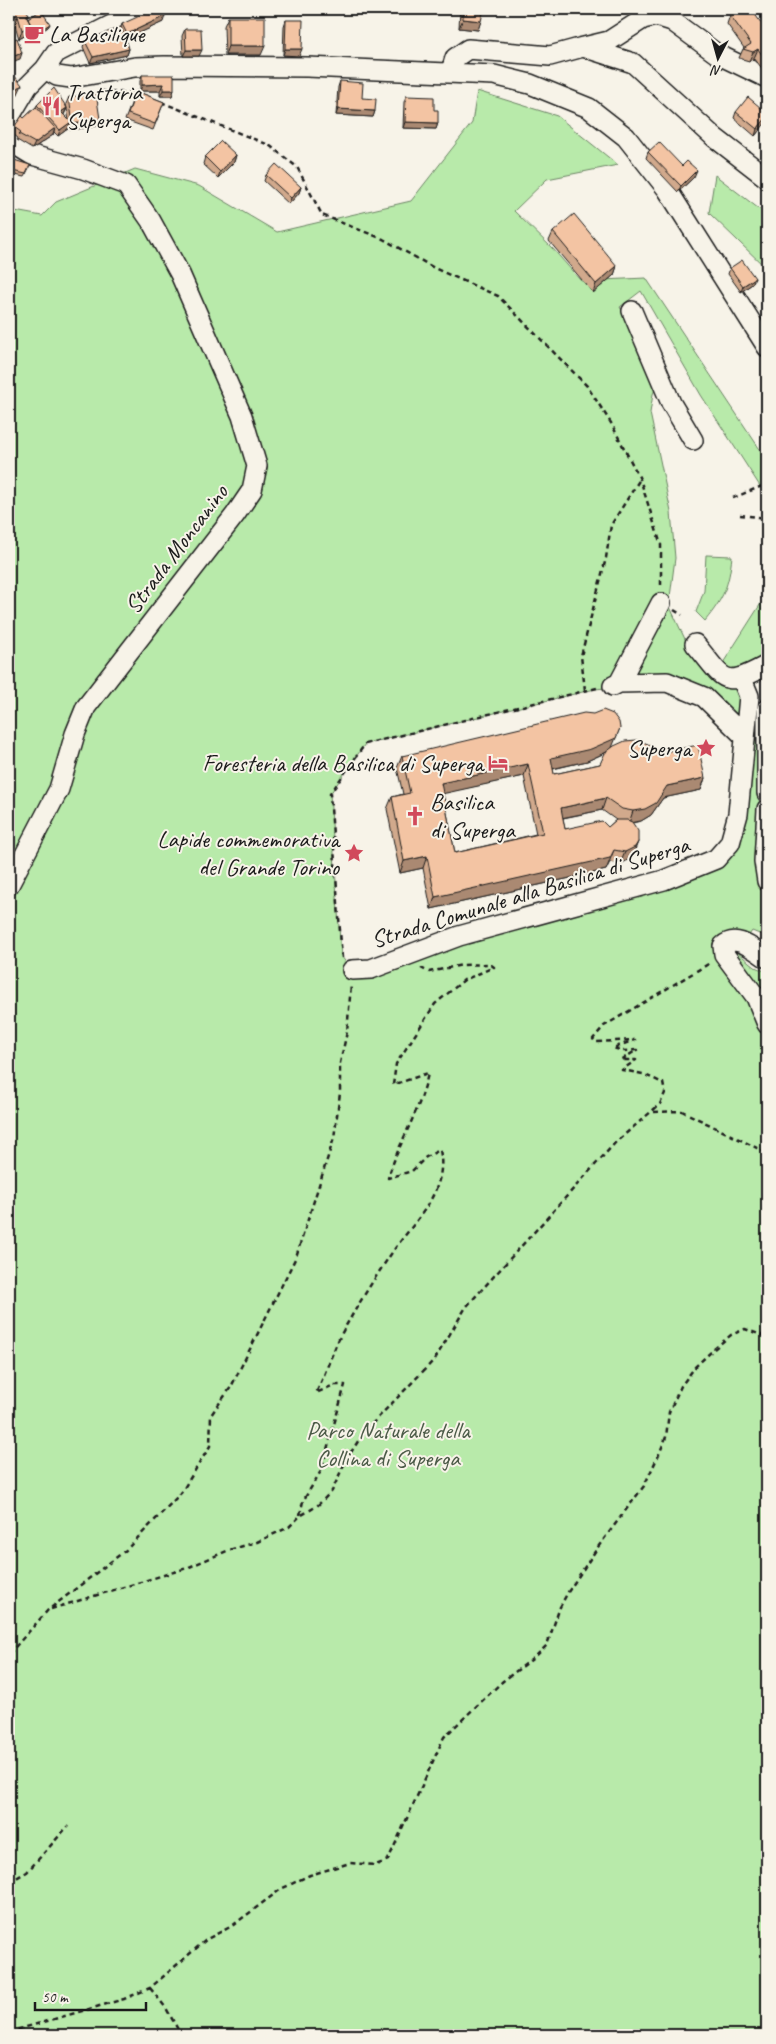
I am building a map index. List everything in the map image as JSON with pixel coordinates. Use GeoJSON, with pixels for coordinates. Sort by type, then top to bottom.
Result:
{"type":"FeatureCollection","features":[{"type":"Feature","properties":{"kind":"street"},"geometry":{"type":"LineString","coordinates":[[9,118],[28,86],[45,70],[56,53],[143,9]]}},
{"type":"Feature","properties":{"kind":"street"},"geometry":{"type":"LineString","coordinates":[[451,71],[455,58],[468,49],[550,56],[609,41],[643,19],[656,16],[672,21],[717,54],[767,78]]}},
{"type":"Feature","properties":{"kind":"street"},"geometry":{"type":"LineString","coordinates":[[584,47],[633,63],[714,137],[767,178]]}},
{"type":"Feature","properties":{"kind":"street"},"geometry":{"type":"LineString","coordinates":[[45,70],[57,76],[71,78],[136,67],[164,66],[451,71],[494,74],[530,84],[589,108],[626,138],[666,189],[767,347]]}},
{"type":"Feature","properties":{"kind":"street","name":"Strada Moncanino"},"geometry":{"type":"LineString","coordinates":[[9,141],[32,155],[83,169],[126,185],[150,221],[180,274],[242,416],[257,466],[252,490],[235,516],[86,708],[75,734],[59,789],[9,885]]}},
{"type":"Feature","properties":{"kind":"street"},"geometry":{"type":"LineString","coordinates":[[632,311],[670,403],[693,440]]}},
{"type":"Feature","properties":{"kind":"street"},"geometry":{"type":"LineString","coordinates":[[609,686],[661,603]]}},
{"type":"Feature","properties":{"kind":"street"},"geometry":{"type":"LineString","coordinates":[[695,644],[725,678],[745,686],[767,665]]}},
{"type":"Feature","properties":{"kind":"street"},"geometry":{"type":"LineString","coordinates":[[704,697],[719,672]]}},
{"type":"Feature","properties":{"kind":"street"},"geometry":{"type":"LineString","coordinates":[[609,686],[668,682],[704,697],[744,736]]}},
{"type":"Feature","properties":{"kind":"street","name":"Strada Comunale alla Basilica di Superga"},"geometry":{"type":"LineString","coordinates":[[352,970],[371,969],[460,936],[664,880],[716,859],[730,843],[738,814],[744,736],[745,686]]}},
{"type":"Feature","properties":{"kind":"street"},"geometry":{"type":"LineString","coordinates":[[767,709],[767,793]]}},
{"type":"Feature","properties":{"kind":"street"},"geometry":{"type":"LineString","coordinates":[[767,808],[764,861],[767,881]]}},
{"type":"Feature","properties":{"kind":"street"},"geometry":{"type":"LineString","coordinates":[[767,958],[739,941],[726,943],[723,946],[724,954],[756,997],[767,1024]]}},
{"type":"Feature","properties":{"kind":"path"},"geometry":{"type":"LineString","coordinates":[[100,91],[136,92],[145,96]]}},
{"type":"Feature","properties":{"kind":"path"},"geometry":{"type":"LineString","coordinates":[[154,99],[269,145],[297,167],[322,215],[383,239],[436,269],[498,296],[587,386],[611,423],[640,479],[661,545],[661,603],[682,615]]}},
{"type":"Feature","properties":{"kind":"path"},"geometry":{"type":"LineString","coordinates":[[585,691],[581,656],[606,558],[611,525],[640,479]]}},
{"type":"Feature","properties":{"kind":"path"},"geometry":{"type":"LineString","coordinates":[[733,498],[767,484]]}},
{"type":"Feature","properties":{"kind":"path"},"geometry":{"type":"LineString","coordinates":[[740,515],[767,518]]}},
{"type":"Feature","properties":{"kind":"path"},"geometry":{"type":"LineString","coordinates":[[9,1654],[48,1610],[126,1550],[181,1493],[210,1446],[211,1415],[231,1387],[296,1257],[334,1138],[340,1093],[340,1062],[347,1032],[352,970],[341,956],[330,794],[365,744],[609,686]]}},
{"type":"Feature","properties":{"kind":"path"},"geometry":{"type":"LineString","coordinates":[[653,1112],[665,1093],[663,1083],[643,1074],[622,1070],[636,1060],[621,1060],[637,1050],[613,1048],[635,1040],[595,1042],[593,1039],[604,1026],[724,954]]}},
{"type":"Feature","properties":{"kind":"path"},"geometry":{"type":"LineString","coordinates":[[300,1516],[303,1501],[321,1471],[345,1385],[334,1385],[316,1393],[346,1326],[396,1247],[427,1209],[442,1162],[440,1150],[426,1157],[412,1171],[388,1178],[395,1155],[424,1094],[428,1073],[393,1085],[396,1064],[435,1004],[464,980],[494,967],[490,964],[462,965],[429,972],[418,967],[407,955]]}},
{"type":"Feature","properties":{"kind":"path"},"geometry":{"type":"LineString","coordinates":[[48,1610],[187,1568],[288,1527],[300,1516],[317,1506],[332,1491],[346,1460],[364,1432],[435,1359],[466,1307],[637,1121],[653,1112],[682,1111],[767,1154]]}},
{"type":"Feature","properties":{"kind":"path"},"geometry":{"type":"LineString","coordinates":[[9,2032],[124,1999],[150,1988],[207,1939],[232,1926],[281,1890],[310,1874],[337,1865],[350,1863],[376,1865],[388,1860],[444,1737],[503,1681],[536,1657],[547,1645],[560,1607],[568,1592],[598,1547],[644,1486],[666,1437],[669,1412],[681,1386],[695,1367],[731,1335],[744,1329],[767,1337]]}},
{"type":"Feature","properties":{"kind":"path"},"geometry":{"type":"LineString","coordinates":[[9,1882],[27,1872],[68,1826]]}},
{"type":"Feature","properties":{"kind":"path"},"geometry":{"type":"LineString","coordinates":[[150,1988],[166,2008],[181,2035]]}},
{"type":"Feature","properties":{"kind":"green space","name":"Parco Naturale della Collina di Superga"},"geometry":{"type":"Polygon","coordinates":[[[477,91],[557,116],[618,165],[547,179],[514,211],[553,249],[581,281],[646,278],[767,460],[767,497],[701,395],[641,291],[620,307],[661,376],[653,394],[650,413],[671,512],[675,558],[669,605],[692,654],[710,665],[723,663],[767,594],[767,650],[763,656],[755,685],[767,836],[767,937],[752,931],[737,952],[755,967],[767,972],[767,2035],[9,2035],[9,210],[42,216],[56,202],[135,169],[199,186],[277,232],[411,201],[472,123],[477,91]],[[668,682],[595,689],[365,744],[330,794],[341,956],[352,970],[716,859],[738,814],[744,736],[668,682]]]}},
{"type":"Feature","properties":{"kind":"green space"},"geometry":{"type":"Polygon","coordinates":[[[715,175],[767,215],[767,269],[709,213],[715,175]]]}},
{"type":"Feature","properties":{"kind":"green space"},"geometry":{"type":"Polygon","coordinates":[[[706,555],[732,556],[724,591],[717,605],[705,621],[696,612],[704,591],[706,555]]]}},
{"type":"Feature","properties":{"kind":"building"},"geometry":{"type":"Polygon","coordinates":[[[9,9],[25,9],[29,14],[26,16],[31,25],[22,30],[18,16],[9,21],[9,9]]]}},
{"type":"Feature","properties":{"kind":"building"},"geometry":{"type":"Polygon","coordinates":[[[155,9],[162,9],[165,16],[127,34],[122,24],[155,9]]]}},
{"type":"Feature","properties":{"kind":"building"},"geometry":{"type":"Polygon","coordinates":[[[463,9],[484,9],[481,21],[463,19],[463,9]]]}},
{"type":"Feature","properties":{"kind":"building"},"geometry":{"type":"Polygon","coordinates":[[[739,9],[751,9],[767,31],[767,62],[758,49],[753,52],[743,49],[751,44],[730,15],[739,9]]]}},
{"type":"Feature","properties":{"kind":"building"},"geometry":{"type":"Polygon","coordinates":[[[41,10],[50,24],[32,35],[29,31],[31,25],[28,19],[41,10]]]}},
{"type":"Feature","properties":{"kind":"building"},"geometry":{"type":"Polygon","coordinates":[[[228,17],[265,17],[265,46],[228,46],[228,17]]]}},
{"type":"Feature","properties":{"kind":"building"},"geometry":{"type":"Polygon","coordinates":[[[286,20],[303,20],[302,49],[285,49],[286,20]]]}},
{"type":"Feature","properties":{"kind":"building"},"geometry":{"type":"Polygon","coordinates":[[[9,23],[13,31],[9,33],[9,23]]]}},
{"type":"Feature","properties":{"kind":"building"},"geometry":{"type":"Polygon","coordinates":[[[121,27],[129,49],[93,57],[85,41],[121,27]]]}},
{"type":"Feature","properties":{"kind":"building"},"geometry":{"type":"Polygon","coordinates":[[[185,29],[201,29],[202,50],[186,50],[185,29]]]}},
{"type":"Feature","properties":{"kind":"building"},"geometry":{"type":"Polygon","coordinates":[[[17,38],[22,53],[9,58],[9,41],[17,38]]]}},
{"type":"Feature","properties":{"kind":"building"},"geometry":{"type":"Polygon","coordinates":[[[13,74],[22,85],[12,93],[14,97],[9,103],[9,78],[13,74]]]}},
{"type":"Feature","properties":{"kind":"building"},"geometry":{"type":"Polygon","coordinates":[[[142,75],[174,75],[174,90],[163,90],[163,84],[142,85],[142,75]]]}},
{"type":"Feature","properties":{"kind":"building"},"geometry":{"type":"Polygon","coordinates":[[[340,81],[363,83],[362,98],[376,99],[375,111],[338,109],[340,81]]]}},
{"type":"Feature","properties":{"kind":"building"},"geometry":{"type":"Polygon","coordinates":[[[54,88],[67,108],[61,112],[71,122],[60,130],[37,105],[54,88]]]}},
{"type":"Feature","properties":{"kind":"building"},"geometry":{"type":"Polygon","coordinates":[[[136,91],[164,102],[155,124],[128,114],[136,91]]]}},
{"type":"Feature","properties":{"kind":"building"},"geometry":{"type":"Polygon","coordinates":[[[96,93],[100,119],[73,124],[69,97],[96,93]]]}},
{"type":"Feature","properties":{"kind":"building"},"geometry":{"type":"Polygon","coordinates":[[[406,96],[434,97],[434,110],[438,110],[438,123],[405,122],[406,96]]]}},
{"type":"Feature","properties":{"kind":"building"},"geometry":{"type":"Polygon","coordinates":[[[748,97],[767,113],[767,117],[757,129],[736,112],[748,97]]]}},
{"type":"Feature","properties":{"kind":"building"},"geometry":{"type":"Polygon","coordinates":[[[36,107],[55,128],[35,143],[19,134],[21,132],[14,127],[22,116],[24,118],[36,107]]]}},
{"type":"Feature","properties":{"kind":"building"},"geometry":{"type":"Polygon","coordinates":[[[221,141],[236,155],[220,172],[205,157],[221,141]]]}},
{"type":"Feature","properties":{"kind":"building"},"geometry":{"type":"Polygon","coordinates":[[[659,142],[682,166],[687,161],[697,170],[681,186],[648,152],[659,142]]]}},
{"type":"Feature","properties":{"kind":"building"},"geometry":{"type":"Polygon","coordinates":[[[14,160],[30,165],[26,174],[12,171],[14,160]]]}},
{"type":"Feature","properties":{"kind":"building"},"geometry":{"type":"Polygon","coordinates":[[[276,164],[301,187],[291,198],[266,175],[276,164]]]}},
{"type":"Feature","properties":{"kind":"building"},"geometry":{"type":"Polygon","coordinates":[[[574,214],[617,266],[596,284],[553,232],[574,214]]]}},
{"type":"Feature","properties":{"kind":"building"},"geometry":{"type":"Polygon","coordinates":[[[742,260],[755,278],[743,286],[730,268],[742,260]]]}},
{"type":"Feature","properties":{"kind":"building","name":"Basilica di Superga"},"geometry":{"type":"Polygon","coordinates":[[[603,710],[613,714],[619,722],[620,728],[616,738],[591,749],[551,758],[554,774],[600,764],[605,753],[614,746],[625,741],[637,740],[648,744],[660,753],[698,745],[705,778],[667,786],[656,803],[645,809],[633,811],[622,809],[606,798],[561,808],[565,829],[602,821],[608,827],[616,820],[632,822],[638,831],[638,842],[635,847],[625,852],[614,850],[610,858],[435,897],[427,856],[404,861],[392,797],[410,793],[402,756],[584,713],[593,714],[603,710]],[[528,764],[441,783],[455,853],[543,833],[528,764]]]}},
{"type":"Feature","properties":{"kind":"place","name":"La Basilique"},"geometry":{"type":"Point","coordinates":[34,34]}},
{"type":"Feature","properties":{"kind":"place","name":"Trattoria Superga"},"geometry":{"type":"Point","coordinates":[51,106]}},
{"type":"Feature","properties":{"kind":"place","name":"Superga"},"geometry":{"type":"Point","coordinates":[706,748]}},
{"type":"Feature","properties":{"kind":"place","name":"Foresteria della Basilica di Superga"},"geometry":{"type":"Point","coordinates":[498,763]}},
{"type":"Feature","properties":{"kind":"place","name":"Basilica di Superga"},"geometry":{"type":"Point","coordinates":[415,816]}},
{"type":"Feature","properties":{"kind":"place","name":"Lapide commemorativa del Grande Torino"},"geometry":{"type":"Point","coordinates":[354,853]}}]}
